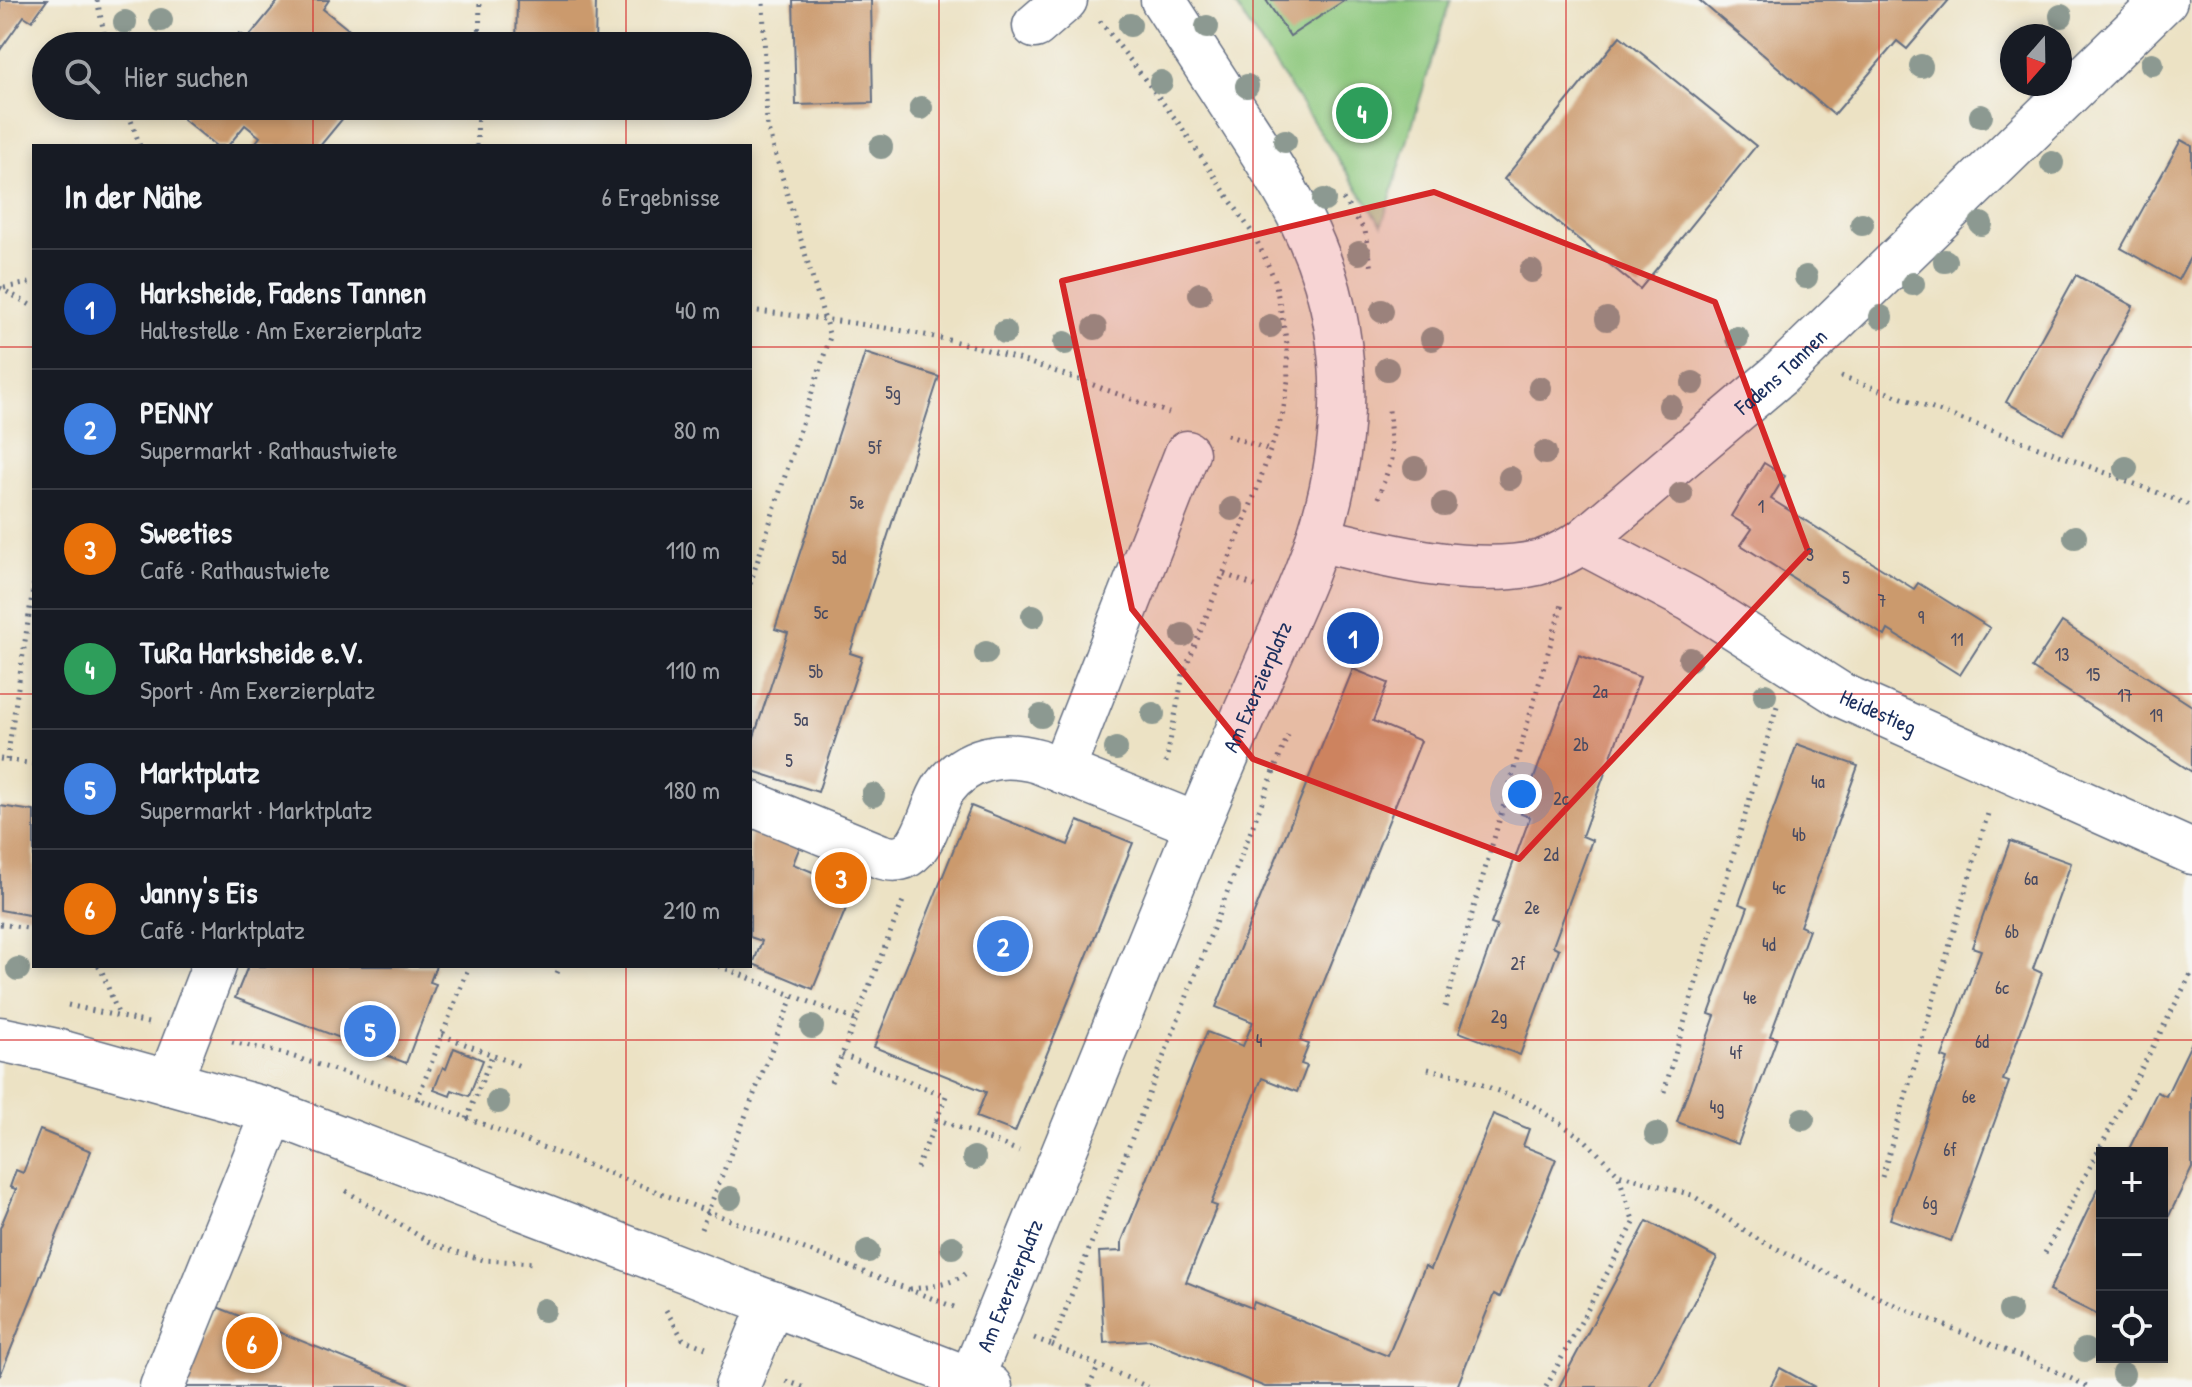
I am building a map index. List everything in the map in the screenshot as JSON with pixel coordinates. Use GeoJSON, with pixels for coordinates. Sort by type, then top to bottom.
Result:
{"type":"FeatureCollection","features":[{"type":"Feature","properties":{"kind":"street","name":"Am Exerzierplatz"},"geometry":{"type":"LineString","coordinates":[[980,1383],[1197,825],[1295,601],[1328,507],[1335,473],[1342,403],[1338,332],[1330,293],[1302,218],[1163,0]]}},
{"type":"Feature","properties":{"kind":"street","name":"Fadens Tannen"},"geometry":{"type":"LineString","coordinates":[[1318,539],[1360,550],[1452,566],[1538,563],[1570,549],[1794,360],[2165,0]]}},
{"type":"Feature","properties":{"kind":"street"},"geometry":{"type":"LineString","coordinates":[[1062,771],[1201,442]]}},
{"type":"Feature","properties":{"kind":"street","name":"Heidestieg"},"geometry":{"type":"LineString","coordinates":[[1570,549],[1690,599],[1841,695],[2192,852]]}},
{"type":"Feature","properties":{"kind":"street"},"geometry":{"type":"LineString","coordinates":[[752,804],[886,858],[906,872],[910,853],[919,844],[944,788],[970,765],[1012,755],[1038,761],[1197,825]]}},
{"type":"Feature","properties":{"kind":"street"},"geometry":{"type":"LineString","coordinates":[[169,1083],[213,968]]}},
{"type":"Feature","properties":{"kind":"street"},"geometry":{"type":"LineString","coordinates":[[0,1039],[52,1050],[273,1113],[980,1383]]}},
{"type":"Feature","properties":{"kind":"street"},"geometry":{"type":"LineString","coordinates":[[162,1387],[273,1113]]}},
{"type":"Feature","properties":{"kind":"street"},"geometry":{"type":"LineString","coordinates":[[737,1387],[772,1303]]}},
{"type":"Feature","properties":{"kind":"path"},"geometry":{"type":"LineString","coordinates":[[97,0],[104,32]]}},
{"type":"Feature","properties":{"kind":"path"},"geometry":{"type":"LineString","coordinates":[[479,32],[480,0]]}},
{"type":"Feature","properties":{"kind":"path"},"geometry":{"type":"LineString","coordinates":[[752,578],[830,337],[767,126],[763,0]]}},
{"type":"Feature","properties":{"kind":"path"},"geometry":{"type":"LineString","coordinates":[[1065,13],[1180,125],[1255,237],[1275,280],[1287,344],[1288,381],[1283,413],[1272,451],[1224,574]]}},
{"type":"Feature","properties":{"kind":"path"},"geometry":{"type":"LineString","coordinates":[[131,120],[139,144]]}},
{"type":"Feature","properties":{"kind":"path"},"geometry":{"type":"LineString","coordinates":[[477,144],[478,120]]}},
{"type":"Feature","properties":{"kind":"path"},"geometry":{"type":"LineString","coordinates":[[1,288],[32,282]]}},
{"type":"Feature","properties":{"kind":"path"},"geometry":{"type":"LineString","coordinates":[[1,288],[32,306]]}},
{"type":"Feature","properties":{"kind":"path"},"geometry":{"type":"LineString","coordinates":[[752,310],[899,331],[986,349],[1043,366],[1171,414]]}},
{"type":"Feature","properties":{"kind":"path"},"geometry":{"type":"LineString","coordinates":[[1794,360],[2026,442],[2192,506]]}},
{"type":"Feature","properties":{"kind":"path"},"geometry":{"type":"LineString","coordinates":[[1201,442],[1272,451]]}},
{"type":"Feature","properties":{"kind":"path"},"geometry":{"type":"LineString","coordinates":[[1445,1007],[1564,598],[1570,549]]}},
{"type":"Feature","properties":{"kind":"path"},"geometry":{"type":"LineString","coordinates":[[32,593],[3,759],[32,764]]}},
{"type":"Feature","properties":{"kind":"path"},"geometry":{"type":"LineString","coordinates":[[1664,1092],[1790,663]]}},
{"type":"Feature","properties":{"kind":"path"},"geometry":{"type":"LineString","coordinates":[[1882,1177],[2002,767]]}},
{"type":"Feature","properties":{"kind":"path"},"geometry":{"type":"LineString","coordinates":[[831,1082],[906,872]]}},
{"type":"Feature","properties":{"kind":"path"},"geometry":{"type":"LineString","coordinates":[[0,924],[32,929]]}},
{"type":"Feature","properties":{"kind":"path"},"geometry":{"type":"LineString","coordinates":[[100,968],[119,1017]]}},
{"type":"Feature","properties":{"kind":"path"},"geometry":{"type":"LineString","coordinates":[[417,1100],[468,968]]}},
{"type":"Feature","properties":{"kind":"path"},"geometry":{"type":"LineString","coordinates":[[557,973],[559,968]]}},
{"type":"Feature","properties":{"kind":"path"},"geometry":{"type":"LineString","coordinates":[[724,968],[855,1020]]}},
{"type":"Feature","properties":{"kind":"path"},"geometry":{"type":"LineString","coordinates":[[2045,1253],[2192,972]]}},
{"type":"Feature","properties":{"kind":"path"},"geometry":{"type":"LineString","coordinates":[[708,1212],[793,995]]}},
{"type":"Feature","properties":{"kind":"path"},"geometry":{"type":"LineString","coordinates":[[64,1004],[282,1053],[390,1088],[909,1290]]}},
{"type":"Feature","properties":{"kind":"path"},"geometry":{"type":"LineString","coordinates":[[442,1035],[520,1066]]}},
{"type":"Feature","properties":{"kind":"path"},"geometry":{"type":"LineString","coordinates":[[467,1119],[492,1055]]}},
{"type":"Feature","properties":{"kind":"path"},"geometry":{"type":"LineString","coordinates":[[842,1055],[946,1096],[917,1168]]}},
{"type":"Feature","properties":{"kind":"path"},"geometry":{"type":"LineString","coordinates":[[1428,1069],[1460,1076],[1531,1104],[1585,1140],[1618,1174],[1634,1223],[1546,1387]]}},
{"type":"Feature","properties":{"kind":"path"},"geometry":{"type":"LineString","coordinates":[[937,1119],[1031,1156]]}},
{"type":"Feature","properties":{"kind":"path"},"geometry":{"type":"LineString","coordinates":[[1618,1174],[1692,1195],[1759,1240],[1785,1253],[1890,1303],[2089,1387]]}},
{"type":"Feature","properties":{"kind":"path"},"geometry":{"type":"LineString","coordinates":[[338,1185],[434,1245],[484,1260],[543,1262]]}},
{"type":"Feature","properties":{"kind":"path"},"geometry":{"type":"LineString","coordinates":[[653,1303],[666,1311],[683,1339]]}},
{"type":"Feature","properties":{"kind":"path"},"geometry":{"type":"LineString","coordinates":[[1052,1345],[1148,1387]]}},
{"type":"Feature","properties":{"kind":"path"},"geometry":{"type":"LineString","coordinates":[[1089,1387],[1098,1367]]}},
{"type":"Feature","properties":{"kind":"path"},"geometry":{"type":"LineString","coordinates":[[788,1382],[803,1387]]}},
{"type":"Feature","properties":{"kind":"highlighted area"},"geometry":{"type":"Polygon","coordinates":[[[1434,192],[1715,302],[1808,551],[1519,859],[1253,759],[1132,609],[1062,281],[1434,192]]]}},
{"type":"Feature","properties":{"kind":"green space"},"geometry":{"type":"Polygon","coordinates":[[[1232,0],[1450,0],[1382,225],[1232,0]]]}},
{"type":"Feature","properties":{"kind":"building"},"geometry":{"type":"Polygon","coordinates":[[[0,0],[47,0],[32,21],[24,16],[0,50],[0,0]]]}},
{"type":"Feature","properties":{"kind":"building"},"geometry":{"type":"Polygon","coordinates":[[[279,0],[329,0],[323,9],[352,32],[253,32],[279,0]]]}},
{"type":"Feature","properties":{"kind":"building"},"geometry":{"type":"Polygon","coordinates":[[[517,0],[596,0],[595,32],[516,32],[517,0]]]}},
{"type":"Feature","properties":{"kind":"building"},"geometry":{"type":"Polygon","coordinates":[[[793,0],[871,0],[873,103],[796,105],[793,0]]]}},
{"type":"Feature","properties":{"kind":"building"},"geometry":{"type":"Polygon","coordinates":[[[1266,0],[1345,0],[1290,36],[1266,0]]]}},
{"type":"Feature","properties":{"kind":"building"},"geometry":{"type":"Polygon","coordinates":[[[1699,0],[1949,0],[1907,49],[1897,41],[1834,115],[1699,0]]]}},
{"type":"Feature","properties":{"kind":"building"},"geometry":{"type":"Polygon","coordinates":[[[1620,36],[1756,146],[1640,289],[1504,179],[1620,36]]]}},
{"type":"Feature","properties":{"kind":"building"},"geometry":{"type":"Polygon","coordinates":[[[184,120],[341,120],[322,144],[255,144],[260,137],[245,125],[230,144],[214,144],[184,120]]]}},
{"type":"Feature","properties":{"kind":"building"},"geometry":{"type":"Polygon","coordinates":[[[2181,140],[2192,146],[2192,254],[2178,280],[2121,248],[2181,140]]]}},
{"type":"Feature","properties":{"kind":"building"},"geometry":{"type":"Polygon","coordinates":[[[2076,275],[2133,306],[2063,434],[2006,402],[2076,275]]]}},
{"type":"Feature","properties":{"kind":"building"},"geometry":{"type":"Polygon","coordinates":[[[865,353],[939,377],[850,653],[862,657],[818,792],[752,771],[752,743],[788,633],[775,629],[865,353]]]}},
{"type":"Feature","properties":{"kind":"building"},"geometry":{"type":"Polygon","coordinates":[[[1764,463],[1785,476],[1771,499],[1914,589],[1918,583],[1990,628],[1960,675],[1888,630],[1885,636],[1741,545],[1752,529],[1731,516],[1764,463]]]}},
{"type":"Feature","properties":{"kind":"building"},"geometry":{"type":"Polygon","coordinates":[[[2062,622],[2192,706],[2192,772],[2032,668],[2062,622]]]}},
{"type":"Feature","properties":{"kind":"building"},"geometry":{"type":"Polygon","coordinates":[[[1579,655],[1640,677],[1582,836],[1592,840],[1553,946],[1559,949],[1520,1055],[1459,1032],[1497,926],[1491,924],[1530,817],[1521,814],[1579,655]]]}},
{"type":"Feature","properties":{"kind":"building"},"geometry":{"type":"Polygon","coordinates":[[[1353,669],[1388,683],[1373,721],[1421,741],[1300,1041],[1309,1044],[1301,1064],[1307,1066],[1297,1092],[1262,1078],[1211,1204],[1217,1206],[1186,1282],[1252,1308],[1254,1302],[1388,1356],[1425,1266],[1431,1269],[1493,1114],[1529,1129],[1523,1146],[1556,1159],[1500,1297],[1494,1294],[1457,1387],[1265,1387],[1150,1340],[1104,1343],[1099,1252],[1122,1251],[1122,1241],[1207,1032],[1243,1046],[1253,1022],[1216,1007],[1353,669]]]}},
{"type":"Feature","properties":{"kind":"building"},"geometry":{"type":"Polygon","coordinates":[[[1797,744],[1858,766],[1800,926],[1809,930],[1770,1036],[1777,1038],[1738,1144],[1677,1122],[1715,1016],[1709,1014],[1748,907],[1739,904],[1797,744]]]}},
{"type":"Feature","properties":{"kind":"building"},"geometry":{"type":"Polygon","coordinates":[[[0,806],[32,811],[32,916],[0,910],[0,806]]]}},
{"type":"Feature","properties":{"kind":"building"},"geometry":{"type":"Polygon","coordinates":[[[971,806],[1068,845],[1078,821],[1133,843],[1015,1132],[976,1117],[986,1092],[874,1047],[971,806]]]}},
{"type":"Feature","properties":{"kind":"building"},"geometry":{"type":"Polygon","coordinates":[[[752,821],[802,841],[793,864],[854,889],[813,989],[753,964],[762,941],[752,938],[752,821]]]}},
{"type":"Feature","properties":{"kind":"building"},"geometry":{"type":"Polygon","coordinates":[[[2010,841],[2071,863],[2033,969],[2042,973],[2003,1080],[2009,1082],[1951,1241],[1890,1219],[1948,1059],[1942,1057],[1981,950],[1972,947],[2010,841]]]}},
{"type":"Feature","properties":{"kind":"building"},"geometry":{"type":"Polygon","coordinates":[[[247,968],[435,968],[430,982],[436,984],[406,1063],[235,998],[247,968]]]}},
{"type":"Feature","properties":{"kind":"building"},"geometry":{"type":"Polygon","coordinates":[[[2192,1042],[2192,1168],[2168,1218],[2168,1147],[2130,1147],[2157,1092],[2166,1096],[2192,1042]]]}},
{"type":"Feature","properties":{"kind":"building"},"geometry":{"type":"Polygon","coordinates":[[[454,1048],[483,1060],[469,1096],[452,1090],[450,1096],[434,1090],[454,1048]]]}},
{"type":"Feature","properties":{"kind":"building"},"geometry":{"type":"Polygon","coordinates":[[[40,1130],[91,1151],[0,1376],[0,1228],[16,1189],[10,1187],[16,1170],[23,1173],[40,1130]]]}},
{"type":"Feature","properties":{"kind":"building"},"geometry":{"type":"Polygon","coordinates":[[[2096,1193],[2096,1314],[2049,1291],[2096,1193]]]}},
{"type":"Feature","properties":{"kind":"building"},"geometry":{"type":"Polygon","coordinates":[[[1647,1221],[1717,1258],[1649,1387],[1559,1387],[1647,1221]]]}},
{"type":"Feature","properties":{"kind":"building"},"geometry":{"type":"Polygon","coordinates":[[[217,1307],[416,1387],[184,1387],[217,1307]]]}},
{"type":"Feature","properties":{"kind":"building"},"geometry":{"type":"Polygon","coordinates":[[[1780,1368],[1815,1387],[1770,1387],[1780,1368]]]}},
{"type":"Feature","properties":{"kind":"place","name":"TuRa Harksheide e.V."},"geometry":{"type":"Point","coordinates":[1362,113]}},
{"type":"Feature","properties":{"kind":"place","name":"Harksheide, Fadens Tannen"},"geometry":{"type":"Point","coordinates":[1353,638]}},
{"type":"Feature","properties":{"kind":"place","name":"Sweeties"},"geometry":{"type":"Point","coordinates":[841,878]}},
{"type":"Feature","properties":{"kind":"place","name":"PENNY"},"geometry":{"type":"Point","coordinates":[1003,946]}},
{"type":"Feature","properties":{"kind":"place","name":"Marktplatz"},"geometry":{"type":"Point","coordinates":[370,1031]}},
{"type":"Feature","properties":{"kind":"place","name":"Janny's Eis"},"geometry":{"type":"Point","coordinates":[252,1343]}}]}
